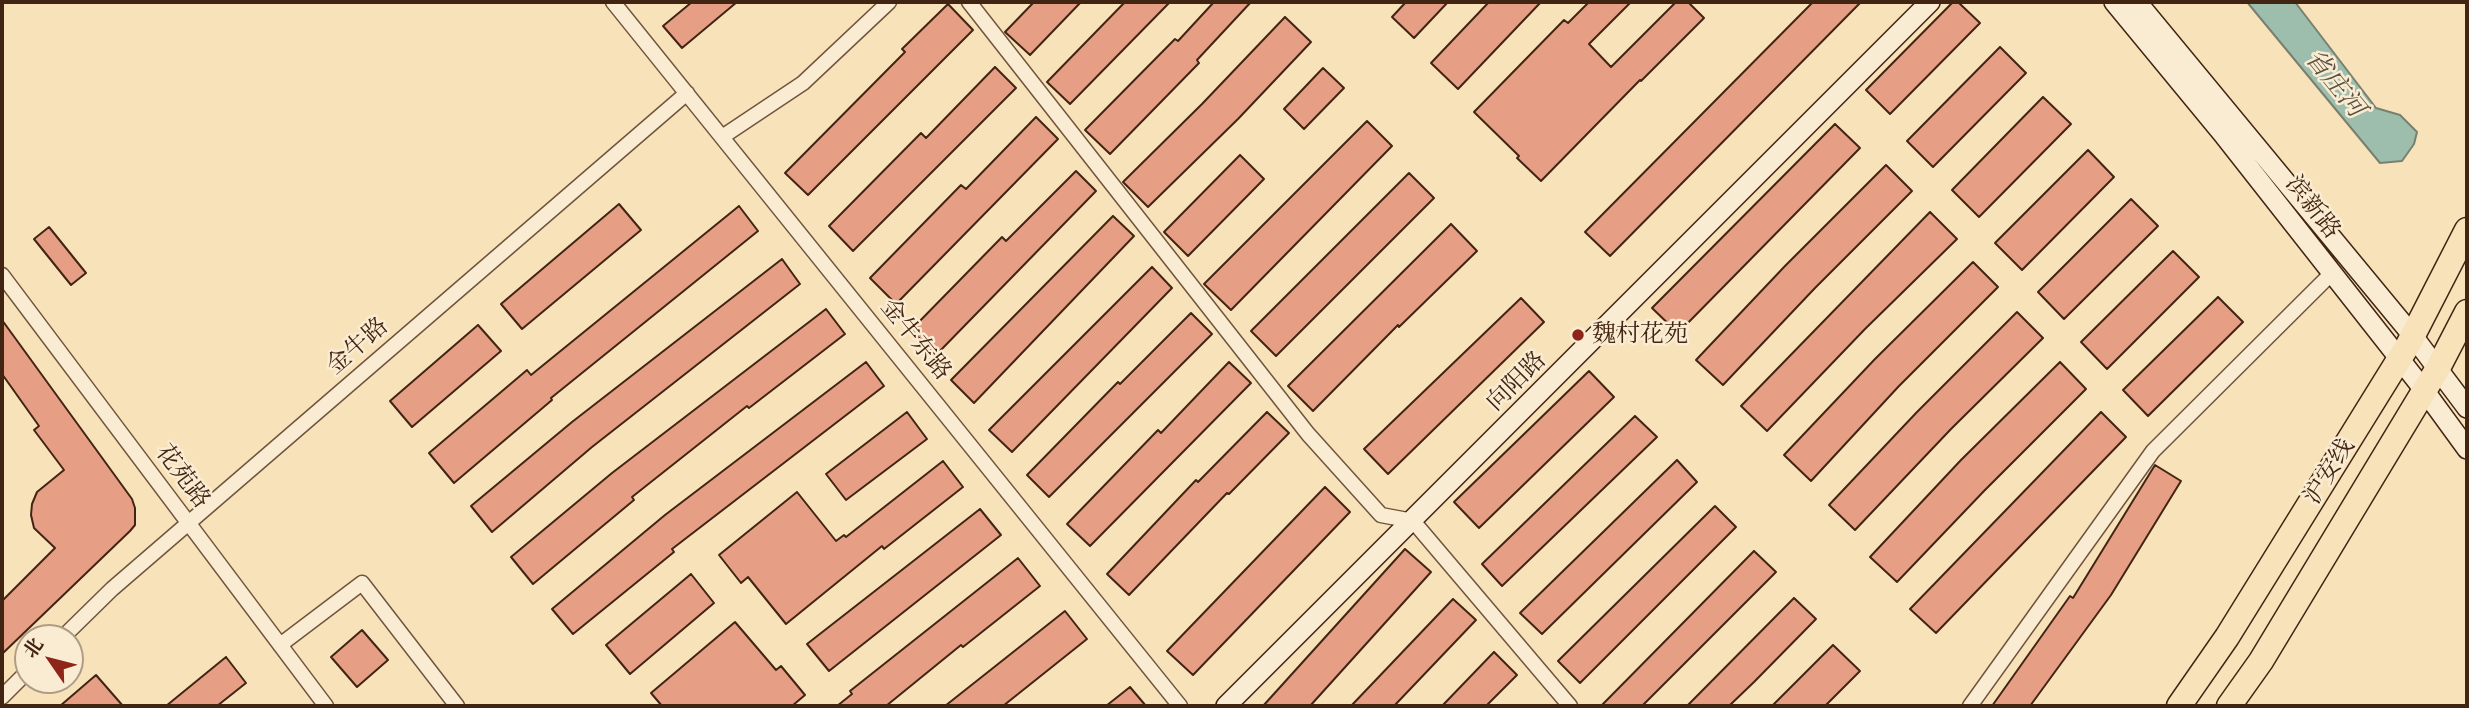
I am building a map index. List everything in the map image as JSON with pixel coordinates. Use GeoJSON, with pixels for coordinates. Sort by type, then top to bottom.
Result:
{"type":"FeatureCollection","features":[{"type":"Feature","properties":{"kind":"highway","name":"沪安线"},"geometry":{"type":"LineString","coordinates":[[2179,706],[2227,637],[2400,359],[2467,230]]}},
{"type":"Feature","properties":{"kind":"highway","name":"沪安线"},"geometry":{"type":"LineString","coordinates":[[2228,706],[2261,661],[2438,368],[2467,312]]}},
{"type":"Feature","properties":{"kind":"main road","name":"向阳路"},"geometry":{"type":"LineString","coordinates":[[1226,706],[1930,2]]}},
{"type":"Feature","properties":{"kind":"main road","name":"滨新路"},"geometry":{"type":"LineString","coordinates":[[2114,2],[2400,359],[2467,449]]}},
{"type":"Feature","properties":{"kind":"main road","name":"滨新路"},"geometry":{"type":"LineString","coordinates":[[2137,2],[2413,336],[2467,408]]}},
{"type":"Feature","properties":{"kind":"street","name":"金牛东路"},"geometry":{"type":"LineString","coordinates":[[613,2],[1180,706]]}},
{"type":"Feature","properties":{"kind":"street"},"geometry":{"type":"LineString","coordinates":[[722,137],[803,83],[889,2]]}},
{"type":"Feature","properties":{"kind":"street"},"geometry":{"type":"LineString","coordinates":[[969,2],[1308,434],[1381,514],[1413,521],[1570,706]]}},
{"type":"Feature","properties":{"kind":"street","name":"金牛路"},"geometry":{"type":"LineString","coordinates":[[76,624],[112,589],[687,93]]}},
{"type":"Feature","properties":{"kind":"street"},"geometry":{"type":"LineString","coordinates":[[1970,706],[2153,451],[2332,273]]}},
{"type":"Feature","properties":{"kind":"street","name":"花苑路"},"geometry":{"type":"LineString","coordinates":[[2,275],[327,706]]}},
{"type":"Feature","properties":{"kind":"street"},"geometry":{"type":"LineString","coordinates":[[280,645],[362,583],[457,706]]}},
{"type":"Feature","properties":{"kind":"water","name":"省庄河"},"geometry":{"type":"Polygon","coordinates":[[[2247,2],[2295,2],[2376,108],[2400,115],[2417,132],[2414,144],[2402,161],[2380,163],[2247,2]]]}},
{"type":"Feature","properties":{"kind":"building"},"geometry":{"type":"Polygon","coordinates":[[[692,2],[737,2],[682,48],[663,26],[692,2]]]}},
{"type":"Feature","properties":{"kind":"building"},"geometry":{"type":"Polygon","coordinates":[[[1034,2],[1081,2],[1030,55],[1005,32],[1034,2]]]}},
{"type":"Feature","properties":{"kind":"building"},"geometry":{"type":"Polygon","coordinates":[[[1125,2],[1170,2],[1070,104],[1047,82],[1125,2]]]}},
{"type":"Feature","properties":{"kind":"building"},"geometry":{"type":"Polygon","coordinates":[[[1214,2],[1251,2],[1197,60],[1199,63],[1110,154],[1085,130],[1175,39],[1178,41],[1214,2]]]}},
{"type":"Feature","properties":{"kind":"building"},"geometry":{"type":"Polygon","coordinates":[[[1406,2],[1448,2],[1414,38],[1392,17],[1406,2]]]}},
{"type":"Feature","properties":{"kind":"building"},"geometry":{"type":"Polygon","coordinates":[[[1489,2],[1541,2],[1458,89],[1431,63],[1489,2]]]}},
{"type":"Feature","properties":{"kind":"building"},"geometry":{"type":"Polygon","coordinates":[[[1589,2],[1631,2],[1589,44],[1611,67],[1676,2],[1688,2],[1704,18],[1541,181],[1474,112],[1564,20],[1568,23],[1589,2]]]}},
{"type":"Feature","properties":{"kind":"building"},"geometry":{"type":"Polygon","coordinates":[[[1813,2],[1861,2],[1610,256],[1585,232],[1813,2]]]}},
{"type":"Feature","properties":{"kind":"building"},"geometry":{"type":"Polygon","coordinates":[[[1953,2],[1958,2],[1980,23],[1890,114],[1866,90],[1953,2]]]}},
{"type":"Feature","properties":{"kind":"building"},"geometry":{"type":"Polygon","coordinates":[[[948,4],[973,30],[808,195],[785,173],[905,52],[902,49],[948,4]]]}},
{"type":"Feature","properties":{"kind":"building"},"geometry":{"type":"Polygon","coordinates":[[[1285,17],[1311,42],[1238,119],[1148,207],[1123,182],[1285,17]]]}},
{"type":"Feature","properties":{"kind":"building"},"geometry":{"type":"Polygon","coordinates":[[[2000,47],[2026,73],[1933,167],[1907,141],[2000,47]]]}},
{"type":"Feature","properties":{"kind":"building"},"geometry":{"type":"Polygon","coordinates":[[[995,67],[1016,88],[853,251],[829,226],[921,133],[926,138],[995,67]]]}},
{"type":"Feature","properties":{"kind":"building"},"geometry":{"type":"Polygon","coordinates":[[[1323,68],[1344,88],[1304,129],[1284,109],[1323,68]]]}},
{"type":"Feature","properties":{"kind":"building"},"geometry":{"type":"Polygon","coordinates":[[[2043,97],[2071,124],[1979,217],[1952,190],[2043,97]]]}},
{"type":"Feature","properties":{"kind":"building"},"geometry":{"type":"Polygon","coordinates":[[[1036,117],[1058,139],[896,304],[870,278],[961,185],[966,189],[1036,117]]]}},
{"type":"Feature","properties":{"kind":"building"},"geometry":{"type":"Polygon","coordinates":[[[1367,121],[1392,146],[1231,310],[1204,284],[1367,121]]]}},
{"type":"Feature","properties":{"kind":"building"},"geometry":{"type":"Polygon","coordinates":[[[1835,124],[1860,148],[1678,333],[1652,308],[1835,124]]]}},
{"type":"Feature","properties":{"kind":"building"},"geometry":{"type":"Polygon","coordinates":[[[2088,150],[2114,177],[2022,270],[1995,243],[2088,150]]]}},
{"type":"Feature","properties":{"kind":"building"},"geometry":{"type":"Polygon","coordinates":[[[1240,155],[1264,179],[1188,256],[1164,232],[1240,155]]]}},
{"type":"Feature","properties":{"kind":"building"},"geometry":{"type":"Polygon","coordinates":[[[1886,165],[1912,191],[1723,385],[1696,360],[1886,165]]]}},
{"type":"Feature","properties":{"kind":"building"},"geometry":{"type":"Polygon","coordinates":[[[1076,171],[1096,191],[936,355],[911,330],[1002,237],[1006,241],[1076,171]]]}},
{"type":"Feature","properties":{"kind":"building"},"geometry":{"type":"Polygon","coordinates":[[[1409,173],[1434,198],[1276,356],[1251,331],[1409,173]]]}},
{"type":"Feature","properties":{"kind":"building"},"geometry":{"type":"Polygon","coordinates":[[[2131,199],[2158,226],[2064,319],[2038,292],[2131,199]]]}},
{"type":"Feature","properties":{"kind":"building"},"geometry":{"type":"Polygon","coordinates":[[[619,204],[641,230],[522,329],[501,304],[619,204]]]}},
{"type":"Feature","properties":{"kind":"building"},"geometry":{"type":"Polygon","coordinates":[[[739,206],[758,231],[551,398],[552,400],[454,483],[429,453],[527,370],[531,375],[739,206]]]}},
{"type":"Feature","properties":{"kind":"building"},"geometry":{"type":"Polygon","coordinates":[[[1930,212],[1957,239],[1767,431],[1741,406],[1930,212]]]}},
{"type":"Feature","properties":{"kind":"building"},"geometry":{"type":"Polygon","coordinates":[[[1113,216],[1134,236],[974,403],[951,380],[1113,216]]]}},
{"type":"Feature","properties":{"kind":"building"},"geometry":{"type":"Polygon","coordinates":[[[1451,224],[1477,251],[1399,327],[1398,325],[1313,411],[1288,386],[1451,224]]]}},
{"type":"Feature","properties":{"kind":"building"},"geometry":{"type":"Polygon","coordinates":[[[49,227],[86,273],[71,285],[34,239],[49,227]]]}},
{"type":"Feature","properties":{"kind":"building"},"geometry":{"type":"Polygon","coordinates":[[[2173,251],[2199,277],[2107,369],[2081,342],[2173,251]]]}},
{"type":"Feature","properties":{"kind":"building"},"geometry":{"type":"Polygon","coordinates":[[[782,259],[800,284],[592,447],[492,532],[471,506],[572,422],[782,259]]]}},
{"type":"Feature","properties":{"kind":"building"},"geometry":{"type":"Polygon","coordinates":[[[1973,262],[1998,287],[1899,386],[1811,481],[1784,455],[1875,359],[1973,262]]]}},
{"type":"Feature","properties":{"kind":"building"},"geometry":{"type":"Polygon","coordinates":[[[1152,267],[1172,288],[1012,452],[989,430],[1152,267]]]}},
{"type":"Feature","properties":{"kind":"building"},"geometry":{"type":"Polygon","coordinates":[[[2218,297],[2243,322],[2148,416],[2123,390],[2218,297]]]}},
{"type":"Feature","properties":{"kind":"building"},"geometry":{"type":"Polygon","coordinates":[[[1521,298],[1544,322],[1388,474],[1364,449],[1521,298]]]}},
{"type":"Feature","properties":{"kind":"building"},"geometry":{"type":"Polygon","coordinates":[[[826,309],[845,334],[749,408],[747,406],[632,497],[634,500],[533,584],[511,557],[612,473],[826,309]]]}},
{"type":"Feature","properties":{"kind":"building"},"geometry":{"type":"Polygon","coordinates":[[[2017,312],[2043,338],[1855,530],[1829,505],[2017,312]]]}},
{"type":"Feature","properties":{"kind":"building"},"geometry":{"type":"Polygon","coordinates":[[[1191,313],[1212,334],[1049,497],[1027,475],[1118,382],[1120,384],[1191,313]]]}},
{"type":"Feature","properties":{"kind":"building"},"geometry":{"type":"Polygon","coordinates":[[[2,320],[132,499],[135,525],[33,624],[14,624],[14,642],[2,654],[2,601],[55,548],[34,528],[32,504],[37,492],[64,470],[34,430],[39,426],[2,374],[2,320]]]}},
{"type":"Feature","properties":{"kind":"building"},"geometry":{"type":"Polygon","coordinates":[[[478,325],[501,351],[412,427],[390,401],[478,325]]]}},
{"type":"Feature","properties":{"kind":"building"},"geometry":{"type":"Polygon","coordinates":[[[866,362],[884,386],[672,549],[674,552],[573,634],[552,609],[665,515],[866,362]]]}},
{"type":"Feature","properties":{"kind":"building"},"geometry":{"type":"Polygon","coordinates":[[[1229,362],[1251,383],[1090,546],[1067,524],[1158,430],[1161,433],[1229,362]]]}},
{"type":"Feature","properties":{"kind":"building"},"geometry":{"type":"Polygon","coordinates":[[[2060,362],[2086,389],[1897,582],[1870,557],[1961,460],[2060,362]]]}},
{"type":"Feature","properties":{"kind":"building"},"geometry":{"type":"Polygon","coordinates":[[[1589,371],[1614,397],[1479,528],[1454,502],[1589,371]]]}},
{"type":"Feature","properties":{"kind":"building"},"geometry":{"type":"Polygon","coordinates":[[[907,412],[927,439],[846,500],[826,474],[907,412]]]}},
{"type":"Feature","properties":{"kind":"building"},"geometry":{"type":"Polygon","coordinates":[[[1267,412],[1289,433],[1129,595],[1107,574],[1196,480],[1198,482],[1267,412]]]}},
{"type":"Feature","properties":{"kind":"building"},"geometry":{"type":"Polygon","coordinates":[[[2101,412],[2126,437],[1936,633],[1910,609],[2101,412]]]}},
{"type":"Feature","properties":{"kind":"building"},"geometry":{"type":"Polygon","coordinates":[[[1635,416],[1657,437],[1502,586],[1482,564],[1635,416]]]}},
{"type":"Feature","properties":{"kind":"building"},"geometry":{"type":"Polygon","coordinates":[[[1677,460],[1697,482],[1542,634],[1520,613],[1677,460]]]}},
{"type":"Feature","properties":{"kind":"building"},"geometry":{"type":"Polygon","coordinates":[[[943,461],[963,487],[884,549],[882,546],[786,624],[748,577],[741,583],[719,555],[797,492],[836,541],[844,535],[846,537],[943,461]]]}},
{"type":"Feature","properties":{"kind":"building"},"geometry":{"type":"Polygon","coordinates":[[[2155,465],[2181,481],[2111,595],[2030,706],[1992,706],[2070,596],[2073,598],[2155,465]]]}},
{"type":"Feature","properties":{"kind":"building"},"geometry":{"type":"Polygon","coordinates":[[[1325,487],[1350,512],[1193,675],[1167,651],[1325,487]]]}},
{"type":"Feature","properties":{"kind":"building"},"geometry":{"type":"Polygon","coordinates":[[[1715,506],[1736,527],[1580,683],[1558,661],[1715,506]]]}},
{"type":"Feature","properties":{"kind":"building"},"geometry":{"type":"Polygon","coordinates":[[[980,509],[1001,535],[829,671],[807,644],[980,509]]]}},
{"type":"Feature","properties":{"kind":"building"},"geometry":{"type":"Polygon","coordinates":[[[1405,549],[1431,572],[1310,706],[1263,706],[1405,549]]]}},
{"type":"Feature","properties":{"kind":"building"},"geometry":{"type":"Polygon","coordinates":[[[1754,551],[1776,572],[1642,706],[1601,706],[1754,551]]]}},
{"type":"Feature","properties":{"kind":"building"},"geometry":{"type":"Polygon","coordinates":[[[1018,558],[1040,586],[886,706],[837,706],[852,694],[850,691],[1018,558]]]}},
{"type":"Feature","properties":{"kind":"building"},"geometry":{"type":"Polygon","coordinates":[[[691,574],[714,603],[630,674],[606,645],[691,574]]]}},
{"type":"Feature","properties":{"kind":"building"},"geometry":{"type":"Polygon","coordinates":[[[1794,598],[1816,619],[1754,682],[1729,706],[1687,706],[1794,598]]]}},
{"type":"Feature","properties":{"kind":"building"},"geometry":{"type":"Polygon","coordinates":[[[1453,599],[1476,620],[1394,706],[1351,706],[1453,599]]]}},
{"type":"Feature","properties":{"kind":"building"},"geometry":{"type":"Polygon","coordinates":[[[1065,611],[1087,639],[1003,706],[945,706],[1065,611]]]}},
{"type":"Feature","properties":{"kind":"building"},"geometry":{"type":"Polygon","coordinates":[[[735,622],[776,670],[781,666],[805,695],[792,706],[662,706],[651,693],[735,622]]]}},
{"type":"Feature","properties":{"kind":"building"},"geometry":{"type":"Polygon","coordinates":[[[362,630],[388,660],[357,687],[331,657],[362,630]]]}},
{"type":"Feature","properties":{"kind":"building"},"geometry":{"type":"Polygon","coordinates":[[[1833,645],[1860,671],[1825,706],[1772,706],[1833,645]]]}},
{"type":"Feature","properties":{"kind":"building"},"geometry":{"type":"Polygon","coordinates":[[[1494,652],[1517,675],[1486,706],[1442,706],[1494,652]]]}},
{"type":"Feature","properties":{"kind":"building"},"geometry":{"type":"Polygon","coordinates":[[[226,657],[246,683],[217,706],[166,706],[226,657]]]}},
{"type":"Feature","properties":{"kind":"building"},"geometry":{"type":"Polygon","coordinates":[[[96,675],[123,706],[60,706],[74,694],[84,694],[84,685],[96,675]]]}},
{"type":"Feature","properties":{"kind":"building"},"geometry":{"type":"Polygon","coordinates":[[[1130,687],[1146,706],[1106,706],[1130,687]]]}},
{"type":"Feature","properties":{"kind":"place","name":"魏村花苑"},"geometry":{"type":"Point","coordinates":[1578,335]}}]}
